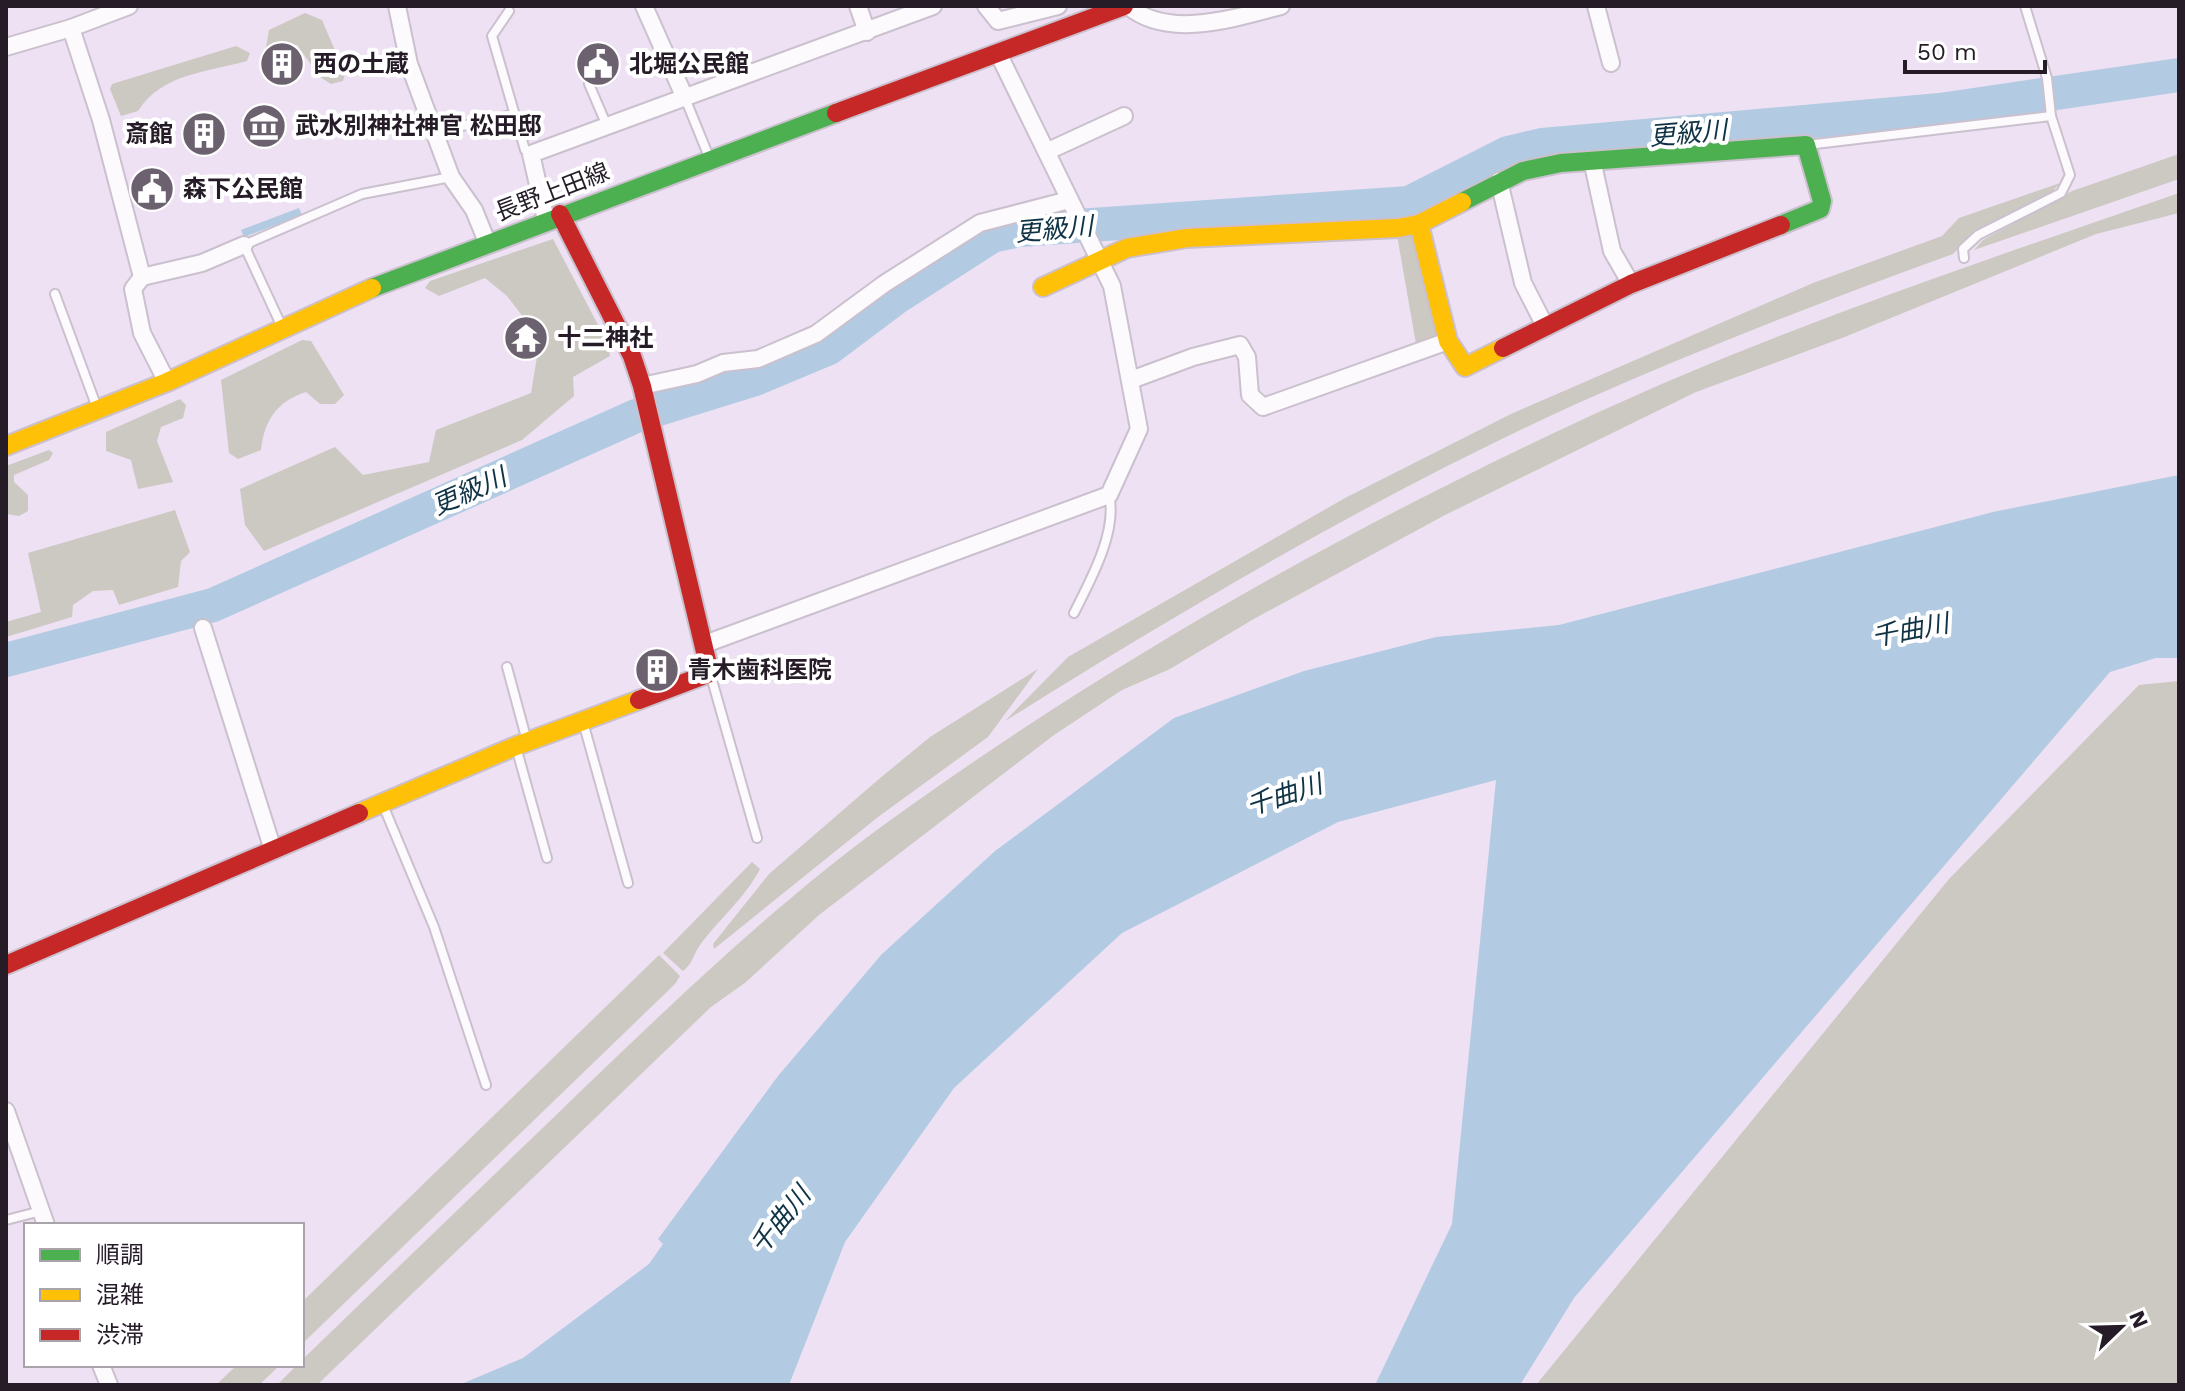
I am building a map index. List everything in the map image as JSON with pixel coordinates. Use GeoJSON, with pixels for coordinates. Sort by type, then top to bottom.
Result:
{"type":"FeatureCollection","features":[{"type":"Feature","properties":{"kind":"street"},"geometry":{"type":"LineString","coordinates":[[6,47],[71,28],[129,6]]}},
{"type":"Feature","properties":{"kind":"street"},"geometry":{"type":"LineString","coordinates":[[397,6],[409,64],[451,177],[474,210],[487,242]]}},
{"type":"Feature","properties":{"kind":"street"},"geometry":{"type":"LineString","coordinates":[[644,6],[685,98]]}},
{"type":"Feature","properties":{"kind":"street"},"geometry":{"type":"LineString","coordinates":[[858,6],[867,32]]}},
{"type":"Feature","properties":{"kind":"street"},"geometry":{"type":"LineString","coordinates":[[6,965],[521,744],[710,673],[643,389],[632,356],[553,217],[531,154],[933,6]]}},
{"type":"Feature","properties":{"kind":"street"},"geometry":{"type":"LineString","coordinates":[[986,6],[998,21],[1039,7],[1058,6]]}},
{"type":"Feature","properties":{"kind":"street"},"geometry":{"type":"LineString","coordinates":[[1073,6],[1090,17]]}},
{"type":"Feature","properties":{"kind":"street"},"geometry":{"type":"LineString","coordinates":[[1126,6],[1155,22],[1196,24],[1281,6]]}},
{"type":"Feature","properties":{"kind":"street","name":"長野上田線"},"geometry":{"type":"LineString","coordinates":[[6,446],[167,382],[282,327],[487,242],[1126,6]]}},
{"type":"Feature","properties":{"kind":"street"},"geometry":{"type":"LineString","coordinates":[[1596,6],[1611,63]]}},
{"type":"Feature","properties":{"kind":"street"},"geometry":{"type":"LineString","coordinates":[[71,28],[101,120],[142,277]]}},
{"type":"Feature","properties":{"kind":"street"},"geometry":{"type":"LineString","coordinates":[[705,644],[1109,495],[1139,429],[1112,286],[1103,260],[1089,244],[1048,151],[998,53]]}},
{"type":"Feature","properties":{"kind":"street"},"geometry":{"type":"LineString","coordinates":[[1048,151],[1124,116]]}},
{"type":"Feature","properties":{"kind":"street"},"geometry":{"type":"LineString","coordinates":[[1043,287],[1127,248],[1187,238],[1398,228],[1419,224],[1499,181],[1536,168],[1592,160],[1806,145],[1822,201],[1820,209],[1631,284],[1465,367],[1448,341],[1419,224]]}},
{"type":"Feature","properties":{"kind":"street"},"geometry":{"type":"LineString","coordinates":[[1592,160],[1612,251],[1631,284]]}},
{"type":"Feature","properties":{"kind":"street"},"geometry":{"type":"LineString","coordinates":[[1499,181],[1523,283],[1545,326]]}},
{"type":"Feature","properties":{"kind":"street"},"geometry":{"type":"LineString","coordinates":[[643,389],[697,374],[723,363],[758,359],[816,334],[884,284],[980,223],[1071,206]]}},
{"type":"Feature","properties":{"kind":"street"},"geometry":{"type":"LineString","coordinates":[[167,382],[142,333],[133,289],[142,277],[202,263],[244,245]]}},
{"type":"Feature","properties":{"kind":"street"},"geometry":{"type":"LineString","coordinates":[[1131,380],[1193,357],[1240,345],[1247,357],[1250,395],[1263,407],[1448,341]]}},
{"type":"Feature","properties":{"kind":"street"},"geometry":{"type":"LineString","coordinates":[[203,628],[273,850]]}},
{"type":"Feature","properties":{"kind":"street"},"geometry":{"type":"LineString","coordinates":[[6,1111],[43,1218]]}},
{"type":"Feature","properties":{"kind":"lane"},"geometry":{"type":"LineString","coordinates":[[1964,258],[1963,249],[1978,235],[2061,193],[2070,175],[2051,114],[2047,78],[2025,6]]}},
{"type":"Feature","properties":{"kind":"lane"},"geometry":{"type":"LineString","coordinates":[[509,11],[492,36],[525,150],[531,154]]}},
{"type":"Feature","properties":{"kind":"lane"},"geometry":{"type":"LineString","coordinates":[[589,84],[607,127]]}},
{"type":"Feature","properties":{"kind":"lane"},"geometry":{"type":"LineString","coordinates":[[685,98],[709,158]]}},
{"type":"Feature","properties":{"kind":"lane"},"geometry":{"type":"LineString","coordinates":[[436,132],[515,114]]}},
{"type":"Feature","properties":{"kind":"lane"},"geometry":{"type":"LineString","coordinates":[[1806,145],[2051,114]]}},
{"type":"Feature","properties":{"kind":"lane"},"geometry":{"type":"LineString","coordinates":[[282,327],[244,245],[362,194],[451,177]]}},
{"type":"Feature","properties":{"kind":"lane"},"geometry":{"type":"LineString","coordinates":[[55,294],[97,410]]}},
{"type":"Feature","properties":{"kind":"lane"},"geometry":{"type":"LineString","coordinates":[[1074,613],[1089,583],[1109,526],[1112,508],[1109,495]]}},
{"type":"Feature","properties":{"kind":"lane"},"geometry":{"type":"LineString","coordinates":[[507,667],[547,858]]}},
{"type":"Feature","properties":{"kind":"lane"},"geometry":{"type":"LineString","coordinates":[[710,673],[757,838]]}},
{"type":"Feature","properties":{"kind":"lane"},"geometry":{"type":"LineString","coordinates":[[583,720],[628,883]]}},
{"type":"Feature","properties":{"kind":"lane"},"geometry":{"type":"LineString","coordinates":[[383,804],[434,927],[486,1085]]}},
{"type":"Feature","properties":{"kind":"lane"},"geometry":{"type":"LineString","coordinates":[[6,1220],[43,1218]]}},
{"type":"Feature","properties":{"kind":"shaded area"},"geometry":{"type":"Polygon","coordinates":[[[305,13],[322,20],[345,74],[343,81],[331,84],[320,77],[297,45],[269,53],[266,48],[269,30],[305,13]]]}},
{"type":"Feature","properties":{"kind":"shaded area"},"geometry":{"type":"Polygon","coordinates":[[[236,46],[250,53],[247,61],[172,82],[159,89],[138,111],[121,116],[110,89],[112,84],[236,46]]]}},
{"type":"Feature","properties":{"kind":"shaded area"},"geometry":{"type":"Polygon","coordinates":[[[2179,154],[2179,179],[1974,250],[1983,240],[2072,191],[2179,154]]]}},
{"type":"Feature","properties":{"kind":"shaded area"},"geometry":{"type":"Polygon","coordinates":[[[2060,183],[2050,194],[1969,237],[1953,254],[1669,364],[1576,404],[1429,475],[1214,594],[1005,721],[1068,657],[1345,498],[1511,414],[1813,283],[1942,236],[1959,218],[2060,183]]]}},
{"type":"Feature","properties":{"kind":"shaded area"},"geometry":{"type":"Polygon","coordinates":[[[2179,193],[2179,213],[2096,234],[1842,338],[1696,392],[1445,515],[1252,620],[1170,669],[1122,690],[1054,735],[819,915],[746,982],[711,1007],[317,1385],[277,1385],[295,1367],[304,1367],[304,1358],[729,952],[804,887],[881,827],[1050,711],[1225,604],[1497,460],[1734,354],[1956,271],[2179,193]]]}},
{"type":"Feature","properties":{"kind":"shaded area"},"geometry":{"type":"Polygon","coordinates":[[[1397,235],[1415,236],[1437,337],[1416,344],[1397,235]]]}},
{"type":"Feature","properties":{"kind":"shaded area"},"geometry":{"type":"Polygon","coordinates":[[[553,239],[608,344],[610,356],[573,377],[574,396],[522,440],[264,551],[245,525],[240,489],[335,447],[363,475],[429,462],[436,430],[531,393],[540,339],[507,296],[485,278],[439,296],[425,288],[430,281],[553,239]]]}},
{"type":"Feature","properties":{"kind":"shaded area"},"geometry":{"type":"Polygon","coordinates":[[[302,340],[311,341],[344,395],[335,404],[320,404],[306,392],[287,401],[269,421],[261,450],[238,459],[229,453],[221,380],[302,340]]]}},
{"type":"Feature","properties":{"kind":"shaded area"},"geometry":{"type":"Polygon","coordinates":[[[180,399],[186,405],[183,418],[161,427],[157,441],[173,482],[138,489],[131,460],[106,451],[106,432],[180,399]]]}},
{"type":"Feature","properties":{"kind":"shaded area"},"geometry":{"type":"Polygon","coordinates":[[[49,450],[53,453],[49,460],[14,475],[14,482],[28,495],[28,511],[19,516],[6,514],[6,466],[49,450]]]}},
{"type":"Feature","properties":{"kind":"shaded area"},"geometry":{"type":"Polygon","coordinates":[[[175,510],[190,552],[181,561],[178,587],[119,605],[113,590],[93,591],[73,605],[72,617],[6,637],[6,622],[41,612],[28,553],[175,510]]]}},
{"type":"Feature","properties":{"kind":"shaded area"},"geometry":{"type":"Polygon","coordinates":[[[1038,669],[988,737],[878,817],[714,949],[713,944],[769,874],[930,737],[1038,669]]]}},
{"type":"Feature","properties":{"kind":"shaded area"},"geometry":{"type":"Polygon","coordinates":[[[2179,681],[2179,1385],[1536,1385],[1949,879],[2139,685],[2179,681]]]}},
{"type":"Feature","properties":{"kind":"shaded area"},"geometry":{"type":"Polygon","coordinates":[[[752,862],[760,869],[754,880],[700,945],[683,971],[663,953],[752,862]]]}},
{"type":"Feature","properties":{"kind":"shaded area"},"geometry":{"type":"Polygon","coordinates":[[[659,955],[680,976],[304,1342],[304,1300],[659,955]]]}},
{"type":"Feature","properties":{"kind":"shaded area"},"geometry":{"type":"Polygon","coordinates":[[[235,1367],[278,1367],[259,1385],[216,1385],[235,1367]]]}},
{"type":"Feature","properties":{"kind":"water"},"geometry":{"type":"Polygon","coordinates":[[[299,208],[302,215],[244,237],[241,230],[299,208]]]}},
{"type":"Feature","properties":{"kind":"water","name":"千曲川"},"geometry":{"type":"Polygon","coordinates":[[[2179,475],[2179,658],[2156,658],[2110,672],[1574,1298],[1520,1385],[1375,1385],[1452,1224],[1496,780],[1338,822],[1122,933],[954,1088],[845,1242],[789,1385],[459,1385],[523,1358],[649,1264],[663,1244],[658,1239],[778,1076],[882,954],[995,851],[1174,718],[1304,671],[1436,637],[1559,625],[1993,512],[2179,475]]]}},
{"type":"Feature","properties":{"kind":"waterway","name":"更級川"},"geometry":{"type":"LineString","coordinates":[[6,660],[213,605],[636,416],[755,379],[829,348],[897,297],[992,236],[1019,230],[1409,203],[1508,153],[1542,145],[1940,110],[2179,75]]}},
{"type":"Feature","properties":{"kind":"traffic: fast"},"geometry":{"type":"LineString","coordinates":[[372,288],[836,113]]}},
{"type":"Feature","properties":{"kind":"traffic: fast"},"geometry":{"type":"LineString","coordinates":[[1462,202],[1523,171],[1561,163],[1806,145],[1822,201],[1820,209],[1781,225]]}},
{"type":"Feature","properties":{"kind":"traffic: slow"},"geometry":{"type":"LineString","coordinates":[[1043,287],[1127,248],[1187,238],[1398,228],[1419,224],[1462,202]]}},
{"type":"Feature","properties":{"kind":"traffic: slow"},"geometry":{"type":"LineString","coordinates":[[1419,224],[1448,341],[1465,367],[1503,348]]}},
{"type":"Feature","properties":{"kind":"traffic: slow"},"geometry":{"type":"LineString","coordinates":[[6,446],[167,382],[372,288]]}},
{"type":"Feature","properties":{"kind":"traffic: slow"},"geometry":{"type":"LineString","coordinates":[[359,813],[516,746],[639,700]]}},
{"type":"Feature","properties":{"kind":"traffic: jam"},"geometry":{"type":"LineString","coordinates":[[836,113],[1124,6]]}},
{"type":"Feature","properties":{"kind":"traffic: jam"},"geometry":{"type":"LineString","coordinates":[[560,214],[632,356],[642,386],[710,673],[639,700]]}},
{"type":"Feature","properties":{"kind":"traffic: jam"},"geometry":{"type":"LineString","coordinates":[[1503,348],[1631,284],[1781,225]]}},
{"type":"Feature","properties":{"kind":"traffic: jam"},"geometry":{"type":"LineString","coordinates":[[6,965],[359,813]]}},
{"type":"Feature","properties":{"kind":"place","name":"西の土蔵"},"geometry":{"type":"Point","coordinates":[282,64]}},
{"type":"Feature","properties":{"kind":"place","name":"北堀公民館"},"geometry":{"type":"Point","coordinates":[598,64]}},
{"type":"Feature","properties":{"kind":"place","name":"武水別神社神官 松田邸"},"geometry":{"type":"Point","coordinates":[264,126]}},
{"type":"Feature","properties":{"kind":"place","name":"斎館"},"geometry":{"type":"Point","coordinates":[204,134]}},
{"type":"Feature","properties":{"kind":"place","name":"森下公民館"},"geometry":{"type":"Point","coordinates":[152,189]}},
{"type":"Feature","properties":{"kind":"place","name":"十二神社"},"geometry":{"type":"Point","coordinates":[526,338]}},
{"type":"Feature","properties":{"kind":"place","name":"青木歯科医院"},"geometry":{"type":"Point","coordinates":[657,670]}}]}
